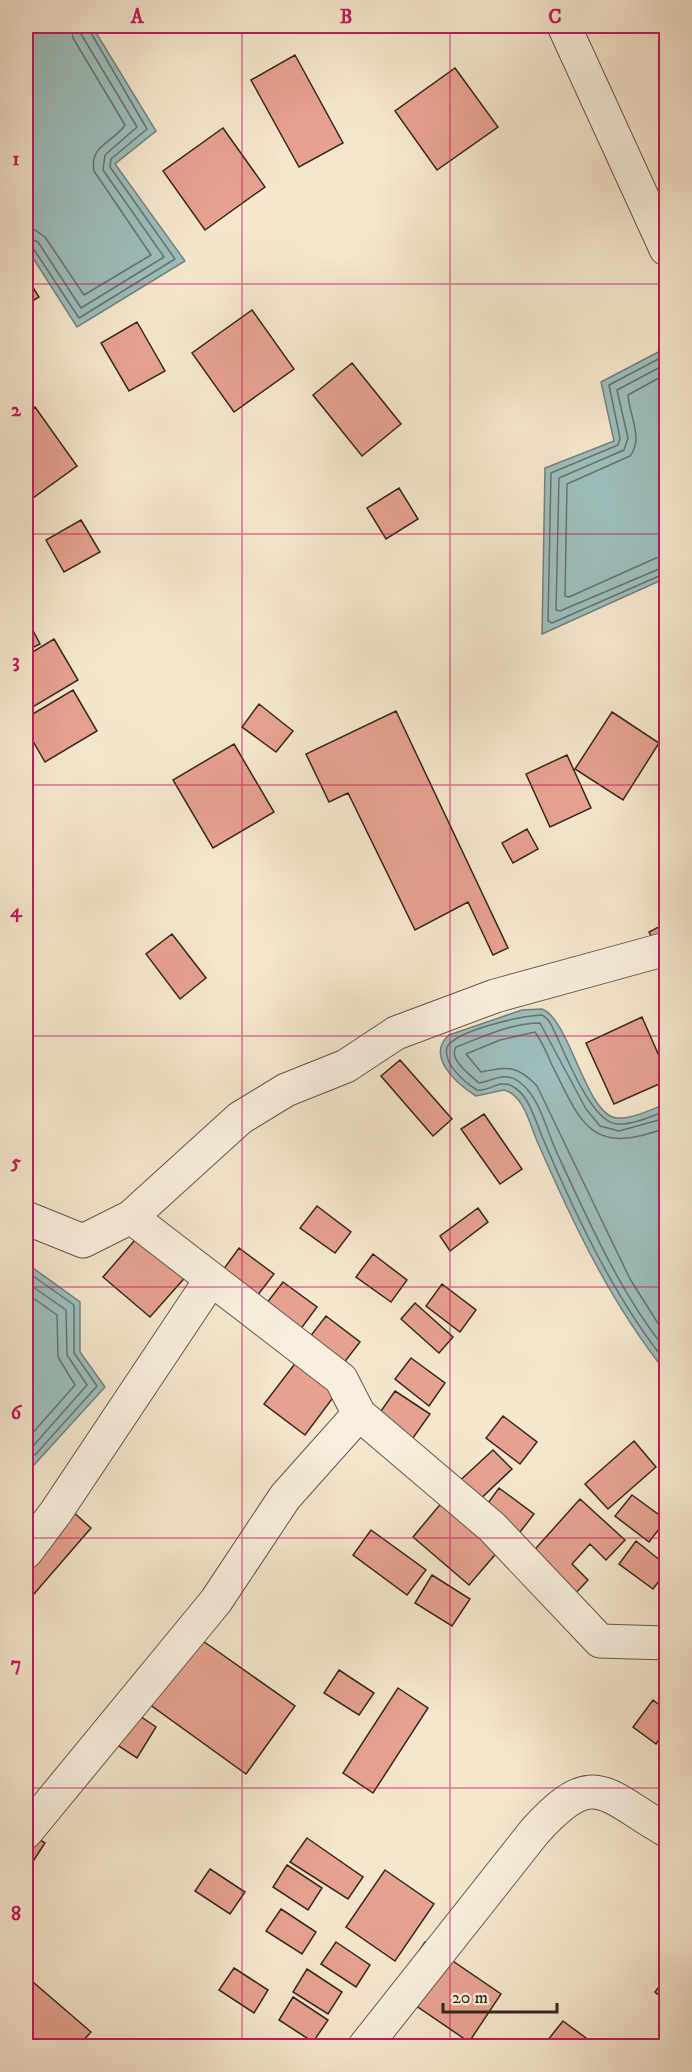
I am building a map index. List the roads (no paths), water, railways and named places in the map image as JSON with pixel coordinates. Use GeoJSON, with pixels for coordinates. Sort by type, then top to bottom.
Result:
{"type":"FeatureCollection","features":[{"type":"Feature","properties":{"kind":"street"},"geometry":{"type":"LineString","coordinates":[[564,26],[666,249]]}},
{"type":"Feature","properties":{"kind":"street"},"geometry":{"type":"LineString","coordinates":[[26,1218],[83,1240],[131,1217],[240,1119],[286,1090],[346,1066],[396,1033],[495,996],[666,949]]}},
{"type":"Feature","properties":{"kind":"street"},"geometry":{"type":"LineString","coordinates":[[131,1217],[210,1281],[340,1379],[359,1414],[492,1527],[600,1641],[666,1643]]}},
{"type":"Feature","properties":{"kind":"street"},"geometry":{"type":"LineString","coordinates":[[26,1552],[56,1512],[210,1281]]}},
{"type":"Feature","properties":{"kind":"street"},"geometry":{"type":"LineString","coordinates":[[26,1832],[216,1601],[285,1497],[359,1414]]}},
{"type":"Feature","properties":{"kind":"street"},"geometry":{"type":"LineString","coordinates":[[365,2046],[535,1831],[559,1804],[583,1791],[607,1793],[666,1830]]}},
{"type":"Feature","properties":{"kind":"water"},"geometry":{"type":"Polygon","coordinates":[[[26,26],[92,26],[156,131],[115,164],[185,261],[77,327],[26,247],[26,26]]]}},
{"type":"Feature","properties":{"kind":"water"},"geometry":{"type":"Polygon","coordinates":[[[664,349],[666,352],[666,578],[542,634],[545,468],[614,441],[601,382],[664,349]]]}},
{"type":"Feature","properties":{"kind":"water"},"geometry":{"type":"Polygon","coordinates":[[[542,1009],[552,1016],[561,1030],[596,1102],[606,1113],[617,1118],[629,1117],[666,1104],[666,1372],[646,1346],[594,1261],[517,1098],[504,1090],[476,1096],[453,1077],[442,1060],[440,1052],[442,1043],[449,1035],[522,1010],[542,1009]]]}},
{"type":"Feature","properties":{"kind":"water"},"geometry":{"type":"Polygon","coordinates":[[[26,1263],[80,1302],[80,1352],[105,1387],[33,1466],[26,1457],[26,1263]]]}}]}
